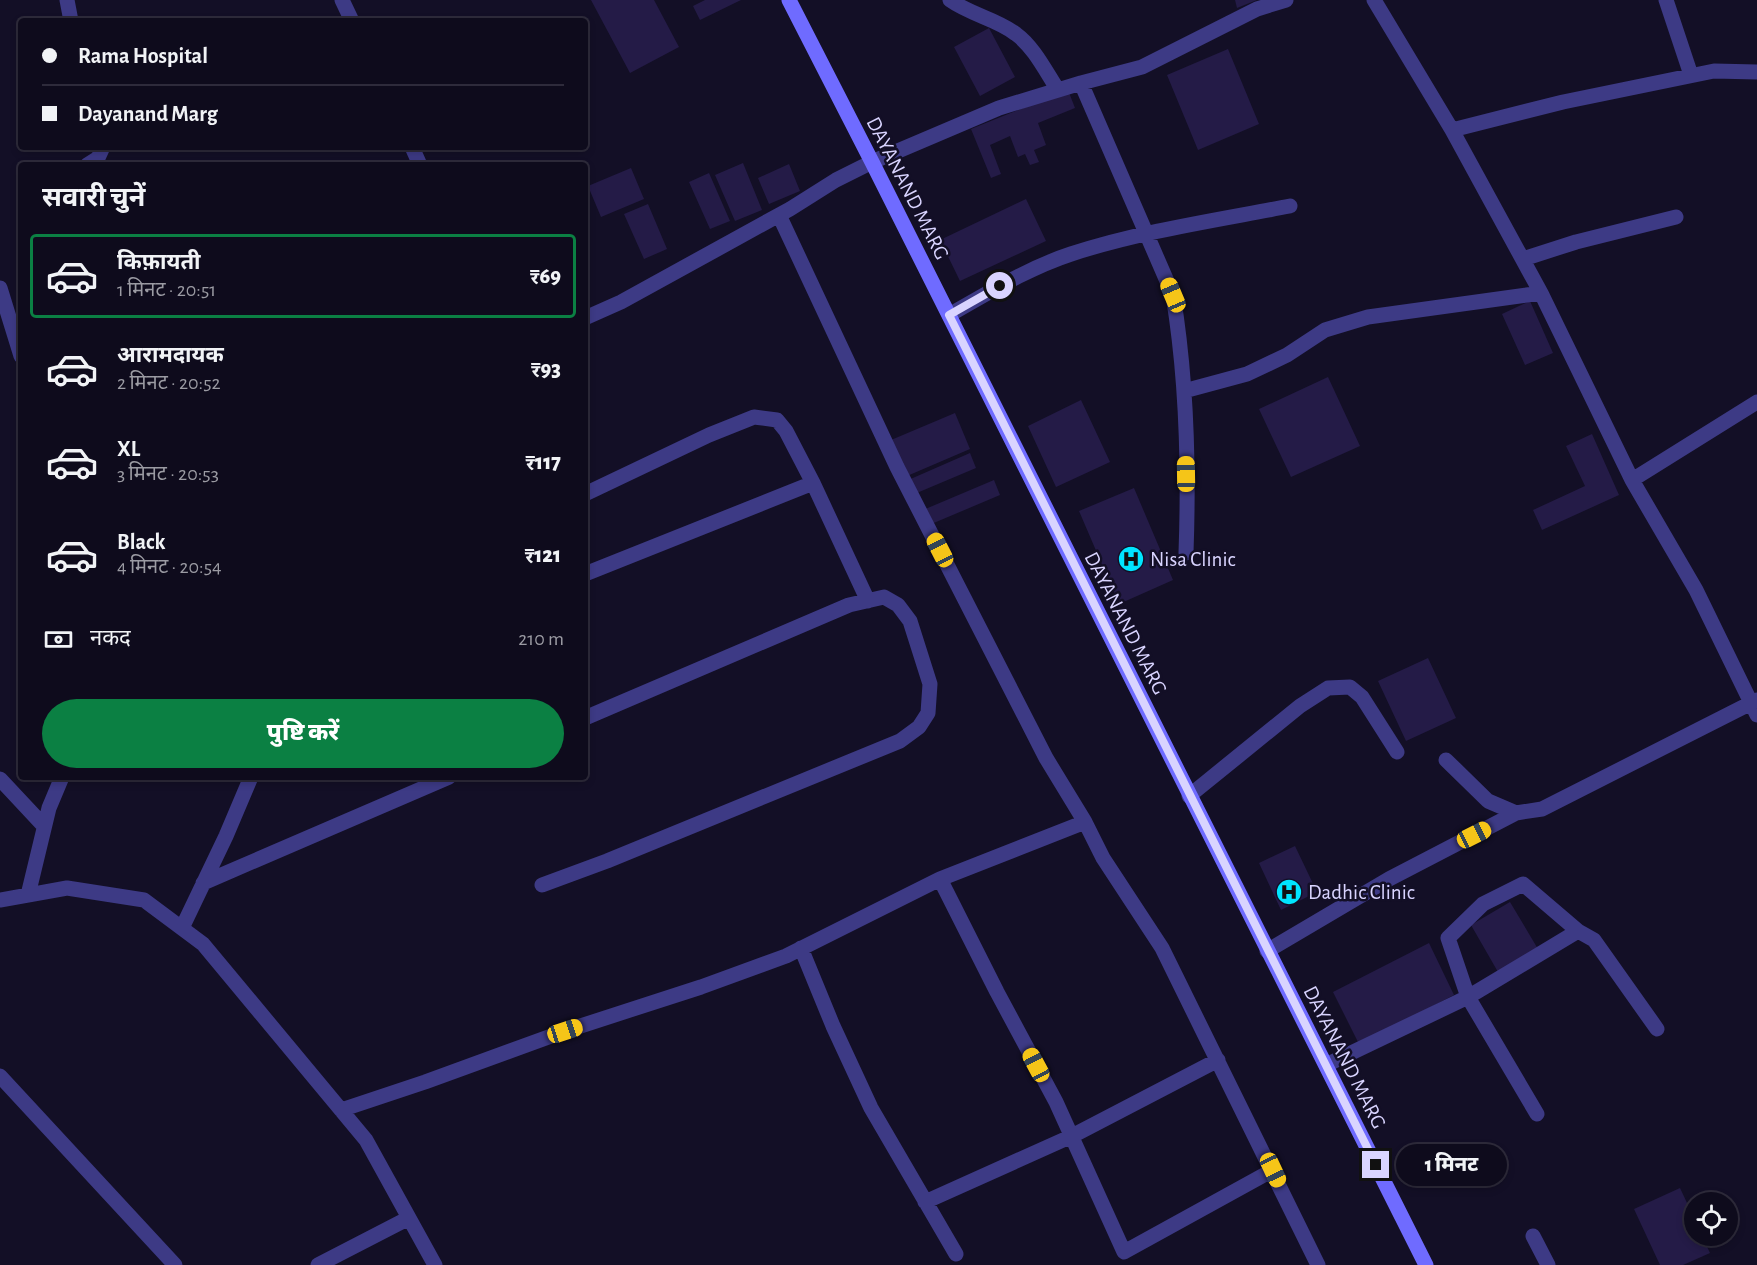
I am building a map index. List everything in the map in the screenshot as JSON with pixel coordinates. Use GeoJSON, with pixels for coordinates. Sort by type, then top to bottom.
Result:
{"type":"FeatureCollection","features":[{"type":"Feature","properties":{"kind":"street"},"geometry":{"type":"LineString","coordinates":[[67,0],[71,18]]}},
{"type":"Feature","properties":{"kind":"street"},"geometry":{"type":"LineString","coordinates":[[342,0],[351,18]]}},
{"type":"Feature","properties":{"kind":"street","name":"DAYANAND MARG"},"geometry":{"type":"LineString","coordinates":[[789,0],[1425,1265]]}},
{"type":"Feature","properties":{"kind":"street"},"geometry":{"type":"LineString","coordinates":[[951,0],[963,9],[1016,34],[1029,48],[1058,90]]}},
{"type":"Feature","properties":{"kind":"street"},"geometry":{"type":"LineString","coordinates":[[588,317],[621,302],[779,215],[836,180],[872,162],[999,108],[1081,82],[1142,67],[1257,9],[1286,0]]}},
{"type":"Feature","properties":{"kind":"street"},"geometry":{"type":"LineString","coordinates":[[1267,951],[1389,879],[1516,813],[1542,808],[1755,707],[1696,590],[1632,480],[1541,293],[1452,129],[1374,0]]}},
{"type":"Feature","properties":{"kind":"street"},"geometry":{"type":"LineString","coordinates":[[1666,0],[1691,75]]}},
{"type":"Feature","properties":{"kind":"street"},"geometry":{"type":"LineString","coordinates":[[1452,129],[1563,102],[1691,75],[1714,71],[1757,72]]}},
{"type":"Feature","properties":{"kind":"street"},"geometry":{"type":"LineString","coordinates":[[1081,82],[1173,295],[1184,391],[1186,553]]}},
{"type":"Feature","properties":{"kind":"street"},"geometry":{"type":"LineString","coordinates":[[92,162],[98,158],[102,150]]}},
{"type":"Feature","properties":{"kind":"street"},"geometry":{"type":"LineString","coordinates":[[949,315],[1017,277],[1070,254],[1147,234],[1290,206]]}},
{"type":"Feature","properties":{"kind":"street"},"geometry":{"type":"LineString","coordinates":[[779,215],[897,467],[1046,758],[1085,822],[1102,858],[1162,948],[1318,1265]]}},
{"type":"Feature","properties":{"kind":"street"},"geometry":{"type":"LineString","coordinates":[[1522,259],[1576,242],[1676,218]]}},
{"type":"Feature","properties":{"kind":"street"},"geometry":{"type":"LineString","coordinates":[[0,288],[18,346]]}},
{"type":"Feature","properties":{"kind":"street"},"geometry":{"type":"LineString","coordinates":[[1184,391],[1247,374],[1287,355],[1325,330],[1368,317],[1541,293]]}},
{"type":"Feature","properties":{"kind":"street"},"geometry":{"type":"LineString","coordinates":[[1632,480],[1757,402]]}},
{"type":"Feature","properties":{"kind":"street"},"geometry":{"type":"LineString","coordinates":[[588,493],[709,435],[754,417],[777,420],[786,431],[813,483],[868,601]]}},
{"type":"Feature","properties":{"kind":"street"},"geometry":{"type":"LineString","coordinates":[[588,573],[813,483]]}},
{"type":"Feature","properties":{"kind":"street"},"geometry":{"type":"LineString","coordinates":[[542,885],[607,861],[900,741],[919,727],[928,713],[930,684],[910,621],[898,605],[884,597],[838,610],[588,715]]}},
{"type":"Feature","properties":{"kind":"street"},"geometry":{"type":"LineString","coordinates":[[1189,796],[1300,706],[1328,688],[1350,687],[1362,697],[1397,752]]}},
{"type":"Feature","properties":{"kind":"street"},"geometry":{"type":"LineString","coordinates":[[1446,760],[1488,801],[1516,813]]}},
{"type":"Feature","properties":{"kind":"street"},"geometry":{"type":"LineString","coordinates":[[0,779],[44,826]]}},
{"type":"Feature","properties":{"kind":"street"},"geometry":{"type":"LineString","coordinates":[[28,895],[49,808],[61,780]]}},
{"type":"Feature","properties":{"kind":"street"},"geometry":{"type":"LineString","coordinates":[[182,928],[250,780]]}},
{"type":"Feature","properties":{"kind":"street"},"geometry":{"type":"LineString","coordinates":[[203,883],[442,780]]}},
{"type":"Feature","properties":{"kind":"street"},"geometry":{"type":"LineString","coordinates":[[341,1110],[786,956],[940,879],[1085,822]]}},
{"type":"Feature","properties":{"kind":"street"},"geometry":{"type":"LineString","coordinates":[[940,879],[1056,1102],[1126,1259],[1273,1170]]}},
{"type":"Feature","properties":{"kind":"street"},"geometry":{"type":"LineString","coordinates":[[1537,1114],[1468,997],[1448,938],[1483,904],[1523,884],[1578,931],[1594,940],[1657,1029]]}},
{"type":"Feature","properties":{"kind":"street"},"geometry":{"type":"LineString","coordinates":[[0,900],[68,888],[144,900],[204,944],[366,1140],[435,1265]]}},
{"type":"Feature","properties":{"kind":"street"},"geometry":{"type":"LineString","coordinates":[[1326,1065],[1468,997],[1578,931]]}},
{"type":"Feature","properties":{"kind":"street"},"geometry":{"type":"LineString","coordinates":[[801,948],[833,1026],[871,1108],[956,1254]]}},
{"type":"Feature","properties":{"kind":"street"},"geometry":{"type":"LineString","coordinates":[[925,1202],[1072,1136],[1218,1060]]}},
{"type":"Feature","properties":{"kind":"street"},"geometry":{"type":"LineString","coordinates":[[0,1076],[175,1265]]}},
{"type":"Feature","properties":{"kind":"street"},"geometry":{"type":"LineString","coordinates":[[318,1265],[409,1218]]}},
{"type":"Feature","properties":{"kind":"street"},"geometry":{"type":"LineString","coordinates":[[1533,1236],[1548,1265]]}},
{"type":"Feature","properties":{"kind":"building"},"geometry":{"type":"Polygon","coordinates":[[[591,0],[654,0],[679,47],[630,73],[591,0]]]}},
{"type":"Feature","properties":{"kind":"building"},"geometry":{"type":"Polygon","coordinates":[[[705,0],[741,0],[700,20],[693,6],[705,0]]]}},
{"type":"Feature","properties":{"kind":"building"},"geometry":{"type":"Polygon","coordinates":[[[1235,0],[1257,0],[1237,8],[1235,0]]]}},
{"type":"Feature","properties":{"kind":"building"},"geometry":{"type":"Polygon","coordinates":[[[989,28],[1015,77],[980,96],[954,47],[989,28]]]}},
{"type":"Feature","properties":{"kind":"building"},"geometry":{"type":"Polygon","coordinates":[[[1228,49],[1259,124],[1198,150],[1167,75],[1228,49]]]}},
{"type":"Feature","properties":{"kind":"building"},"geometry":{"type":"Polygon","coordinates":[[[1068,90],[1075,108],[1038,123],[1046,145],[1034,150],[1039,162],[1030,165],[1025,154],[1018,157],[1010,136],[990,145],[1001,174],[991,178],[971,129],[1068,90]]]}},
{"type":"Feature","properties":{"kind":"building"},"geometry":{"type":"Polygon","coordinates":[[[743,163],[762,210],[735,221],[715,175],[743,163]]]}},
{"type":"Feature","properties":{"kind":"building"},"geometry":{"type":"Polygon","coordinates":[[[789,164],[800,191],[769,204],[758,178],[789,164]]]}},
{"type":"Feature","properties":{"kind":"building"},"geometry":{"type":"Polygon","coordinates":[[[631,168],[644,199],[601,217],[588,186],[631,168]]]}},
{"type":"Feature","properties":{"kind":"building"},"geometry":{"type":"Polygon","coordinates":[[[709,173],[730,221],[710,229],[689,182],[709,173]]]}},
{"type":"Feature","properties":{"kind":"building"},"geometry":{"type":"Polygon","coordinates":[[[1026,199],[1046,241],[960,281],[940,240],[1026,199]]]}},
{"type":"Feature","properties":{"kind":"building"},"geometry":{"type":"Polygon","coordinates":[[[648,204],[667,249],[644,259],[624,214],[648,204]]]}},
{"type":"Feature","properties":{"kind":"building"},"geometry":{"type":"Polygon","coordinates":[[[1530,301],[1553,353],[1525,365],[1502,314],[1530,301]]]}},
{"type":"Feature","properties":{"kind":"building"},"geometry":{"type":"Polygon","coordinates":[[[1328,377],[1360,446],[1291,477],[1259,409],[1328,377]]]}},
{"type":"Feature","properties":{"kind":"building"},"geometry":{"type":"Polygon","coordinates":[[[1081,400],[1110,462],[1056,487],[1028,426],[1081,400]]]}},
{"type":"Feature","properties":{"kind":"building"},"geometry":{"type":"Polygon","coordinates":[[[955,413],[970,449],[907,476],[891,440],[955,413]]]}},
{"type":"Feature","properties":{"kind":"building"},"geometry":{"type":"Polygon","coordinates":[[[1592,434],[1619,495],[1542,530],[1533,510],[1585,486],[1566,446],[1592,434]]]}},
{"type":"Feature","properties":{"kind":"building"},"geometry":{"type":"Polygon","coordinates":[[[970,453],[976,468],[912,495],[906,481],[970,453]]]}},
{"type":"Feature","properties":{"kind":"building"},"geometry":{"type":"Polygon","coordinates":[[[994,480],[1000,495],[929,525],[923,510],[994,480]]]}},
{"type":"Feature","properties":{"kind":"building"},"geometry":{"type":"Polygon","coordinates":[[[1134,488],[1173,580],[1119,604],[1079,511],[1134,488]]]}},
{"type":"Feature","properties":{"kind":"building"},"geometry":{"type":"Polygon","coordinates":[[[1428,658],[1456,718],[1406,741],[1378,681],[1428,658]]]}},
{"type":"Feature","properties":{"kind":"building"},"geometry":{"type":"Polygon","coordinates":[[[1295,846],[1317,892],[1281,910],[1259,863],[1295,846]]]}},
{"type":"Feature","properties":{"kind":"building"},"geometry":{"type":"Polygon","coordinates":[[[1510,902],[1538,949],[1498,972],[1471,925],[1510,902]]]}},
{"type":"Feature","properties":{"kind":"building"},"geometry":{"type":"Polygon","coordinates":[[[1429,943],[1454,995],[1359,1044],[1333,992],[1429,943]]]}},
{"type":"Feature","properties":{"kind":"building"},"geometry":{"type":"Polygon","coordinates":[[[1680,1188],[1684,1197],[1684,1246],[1707,1246],[1710,1253],[1683,1265],[1660,1265],[1634,1209],[1680,1188]]]}},
{"type":"Feature","properties":{"kind":"place","name":"Nisa Clinic"},"geometry":{"type":"Point","coordinates":[1131,559]}},
{"type":"Feature","properties":{"kind":"place","name":"Dadhic Clinic"},"geometry":{"type":"Point","coordinates":[1289,892]}},
{"type":"Feature","properties":{"kind":"route"},"geometry":{"type":"LineString","coordinates":[[1000,286],[949,315],[1376,1165]]}}]}
